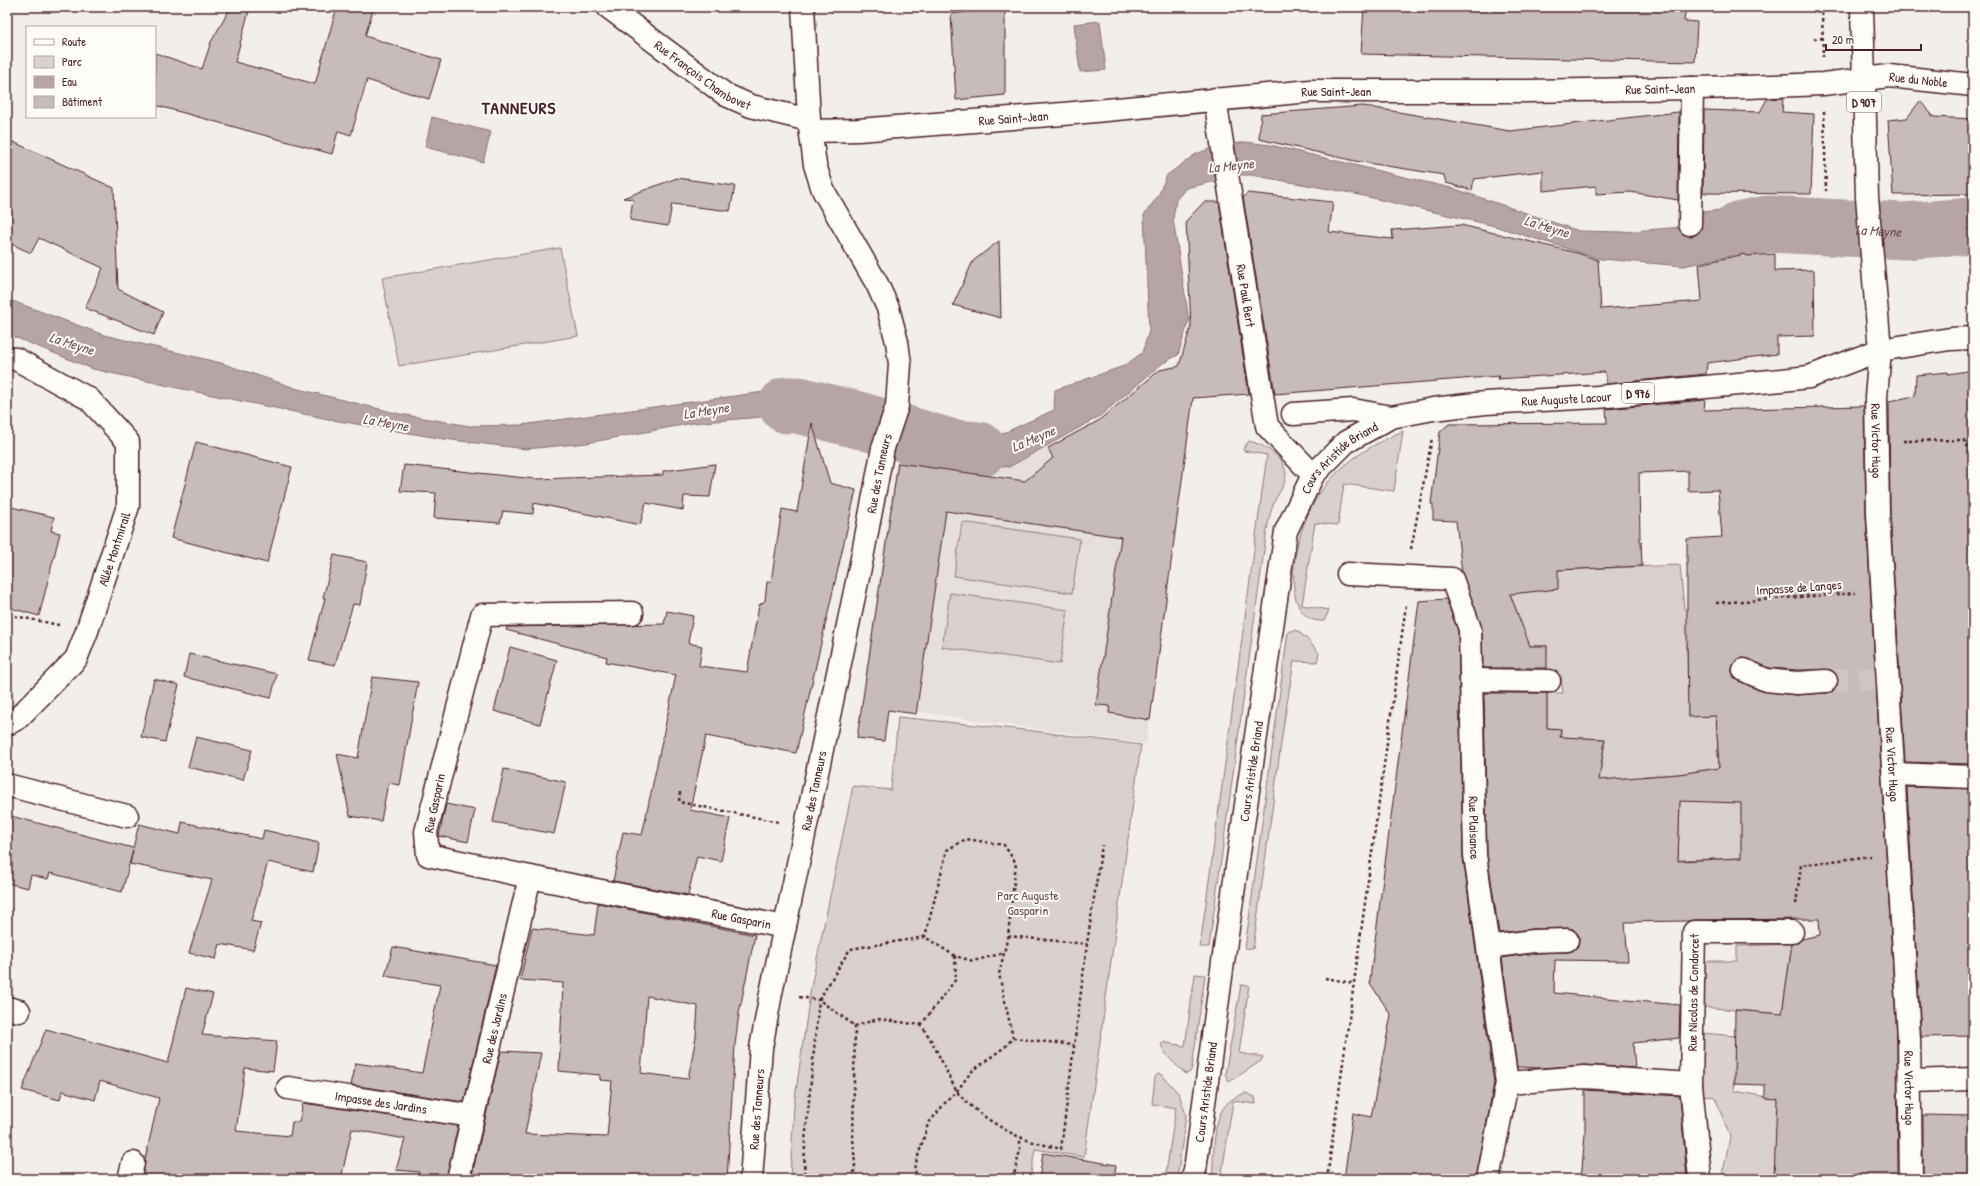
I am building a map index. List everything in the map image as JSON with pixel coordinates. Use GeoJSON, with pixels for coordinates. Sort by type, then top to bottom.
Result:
{"type":"FeatureCollection","features":[{"type":"Feature","properties":{"kind":"street","name":"Rue François Chambovet"},"geometry":{"type":"LineString","coordinates":[[608,7],[726,95],[758,109],[810,126]]}},
{"type":"Feature","properties":{"kind":"street","name":"Rue des Tanneurs"},"geometry":{"type":"LineString","coordinates":[[751,1179],[761,1048],[784,927],[862,558],[883,448],[897,406],[900,364],[897,342],[888,308],[877,284],[824,190],[815,165],[810,126],[803,7]]}},
{"type":"Feature","properties":{"kind":"street","name":"D 907"},"geometry":{"type":"LineString","coordinates":[[1862,7],[1867,197],[1880,350]]}},
{"type":"Feature","properties":{"kind":"street","name":"Rue du Noble"},"geometry":{"type":"LineString","coordinates":[[1864,79],[1889,76],[1973,85]]}},
{"type":"Feature","properties":{"kind":"street","name":"Rue Saint-Jean"},"geometry":{"type":"LineString","coordinates":[[810,126],[858,130],[1310,91],[1527,91],[1692,88],[1823,84],[1864,79]]}},
{"type":"Feature","properties":{"kind":"street"},"geometry":{"type":"LineString","coordinates":[[1690,224],[1692,88]]}},
{"type":"Feature","properties":{"kind":"street","name":"Rue Paul Bert"},"geometry":{"type":"LineString","coordinates":[[1215,99],[1227,184],[1267,426],[1313,475]]}},
{"type":"Feature","properties":{"kind":"street","name":"Rue Auguste Lacour"},"geometry":{"type":"LineString","coordinates":[[1391,417],[1433,409],[1485,403],[1597,397],[1809,377],[1880,350],[1950,339],[1973,338]]}},
{"type":"Feature","properties":{"kind":"street","name":"Rue Victor Hugo"},"geometry":{"type":"LineString","coordinates":[[1880,350],[1876,397],[1876,447],[1883,591],[1885,678],[1894,774],[1910,1081],[1911,1179]]}},
{"type":"Feature","properties":{"kind":"street","name":"Allée Montmirail"},"geometry":{"type":"LineString","coordinates":[[7,358],[16,359],[89,399],[128,442],[128,506],[87,631],[76,659],[18,718],[7,724]]}},
{"type":"Feature","properties":{"kind":"street"},"geometry":{"type":"LineString","coordinates":[[1293,414],[1353,410],[1391,417]]}},
{"type":"Feature","properties":{"kind":"street","name":"Cours Aristide Briand"},"geometry":{"type":"LineString","coordinates":[[1195,1176],[1224,954],[1286,531],[1313,475],[1346,442],[1391,417]]}},
{"type":"Feature","properties":{"kind":"street","name":"Rue Plaisance"},"geometry":{"type":"LineString","coordinates":[[1348,574],[1452,579],[1470,629],[1475,855],[1507,1084],[1488,1179]]}},
{"type":"Feature","properties":{"kind":"street","name":"Rue Gasparin"},"geometry":{"type":"LineString","coordinates":[[632,613],[482,615],[426,832],[428,855],[530,877],[784,927]]}},
{"type":"Feature","properties":{"kind":"street"},"geometry":{"type":"LineString","coordinates":[[1744,670],[1766,680],[1797,682],[1826,681]]}},
{"type":"Feature","properties":{"kind":"street"},"geometry":{"type":"LineString","coordinates":[[1472,680],[1549,681]]}},
{"type":"Feature","properties":{"kind":"street"},"geometry":{"type":"LineString","coordinates":[[1894,774],[1973,777]]}},
{"type":"Feature","properties":{"kind":"street"},"geometry":{"type":"LineString","coordinates":[[7,785],[127,816]]}},
{"type":"Feature","properties":{"kind":"street","name":"Rue des Jardins"},"geometry":{"type":"LineString","coordinates":[[458,1179],[530,877]]}},
{"type":"Feature","properties":{"kind":"street","name":"Rue Nicolas de Condorcet"},"geometry":{"type":"LineString","coordinates":[[1691,1084],[1694,932],[1792,932]]}},
{"type":"Feature","properties":{"kind":"street"},"geometry":{"type":"LineString","coordinates":[[1488,948],[1534,941],[1567,940]]}},
{"type":"Feature","properties":{"kind":"street"},"geometry":{"type":"LineString","coordinates":[[1507,1084],[1584,1077],[1691,1084],[1700,1179]]}},
{"type":"Feature","properties":{"kind":"street"},"geometry":{"type":"LineString","coordinates":[[1910,1081],[1973,1079]]}},
{"type":"Feature","properties":{"kind":"street","name":"Impasse des Jardins"},"geometry":{"type":"LineString","coordinates":[[288,1088],[473,1116]]}},
{"type":"Feature","properties":{"kind":"path"},"geometry":{"type":"LineString","coordinates":[[1822,7],[1823,64]]}},
{"type":"Feature","properties":{"kind":"path"},"geometry":{"type":"LineString","coordinates":[[1814,39],[1823,38]]}},
{"type":"Feature","properties":{"kind":"path"},"geometry":{"type":"LineString","coordinates":[[1824,109],[1826,191]]}},
{"type":"Feature","properties":{"kind":"path"},"geometry":{"type":"LineString","coordinates":[[1410,555],[1433,431]]}},
{"type":"Feature","properties":{"kind":"path"},"geometry":{"type":"LineString","coordinates":[[1876,447],[1906,441],[1963,440],[1966,443],[1968,450],[1973,455]]}},
{"type":"Feature","properties":{"kind":"path","name":"Impasse de Langes"},"geometry":{"type":"LineString","coordinates":[[1716,603],[1883,591]]}},
{"type":"Feature","properties":{"kind":"path"},"geometry":{"type":"LineString","coordinates":[[1327,1179],[1406,600]]}},
{"type":"Feature","properties":{"kind":"path"},"geometry":{"type":"LineString","coordinates":[[15,616],[87,631]]}},
{"type":"Feature","properties":{"kind":"path"},"geometry":{"type":"LineString","coordinates":[[680,792],[679,802],[785,823]]}},
{"type":"Feature","properties":{"kind":"path"},"geometry":{"type":"LineString","coordinates":[[920,1179],[914,1169],[928,1124],[949,1098],[957,1091],[971,1072],[1006,1046],[1012,1038],[999,974],[1008,936],[1016,863],[1004,846],[966,839],[948,850],[925,937]]}},
{"type":"Feature","properties":{"kind":"path"},"geometry":{"type":"LineString","coordinates":[[855,1026],[878,1019],[921,1025],[933,1042],[957,1091],[969,1104],[1020,1138],[1061,1149],[1087,944],[1102,845]]}},
{"type":"Feature","properties":{"kind":"path"},"geometry":{"type":"LineString","coordinates":[[1792,932],[1801,865],[1898,851]]}},
{"type":"Feature","properties":{"kind":"path"},"geometry":{"type":"LineString","coordinates":[[1008,936],[1087,944]]}},
{"type":"Feature","properties":{"kind":"path"},"geometry":{"type":"LineString","coordinates":[[804,1179],[805,1141],[819,1000],[850,949],[925,937],[954,956],[973,961],[1004,953]]}},
{"type":"Feature","properties":{"kind":"path"},"geometry":{"type":"LineString","coordinates":[[921,1025],[956,979],[954,956]]}},
{"type":"Feature","properties":{"kind":"path"},"geometry":{"type":"LineString","coordinates":[[1325,978],[1354,983]]}},
{"type":"Feature","properties":{"kind":"path"},"geometry":{"type":"LineString","coordinates":[[819,1000],[855,1026]]}},
{"type":"Feature","properties":{"kind":"path"},"geometry":{"type":"LineString","coordinates":[[853,1179],[855,1165],[853,1139],[855,1026]]}},
{"type":"Feature","properties":{"kind":"path"},"geometry":{"type":"LineString","coordinates":[[1012,1038],[1074,1045]]}},
{"type":"Feature","properties":{"kind":"path"},"geometry":{"type":"LineString","coordinates":[[1013,1179],[1020,1150],[1020,1138]]}},
{"type":"Feature","properties":{"kind":"shaded area"},"geometry":{"type":"Polygon","coordinates":[[[1193,399],[1146,744],[861,704],[898,450],[1009,467],[1097,421],[1193,399]]]}},
{"type":"Feature","properties":{"kind":"green space"},"geometry":{"type":"Polygon","coordinates":[[[560,248],[578,336],[399,366],[382,278],[560,248]]]}},
{"type":"Feature","properties":{"kind":"green space"},"geometry":{"type":"Polygon","coordinates":[[[1403,431],[1394,491],[1344,484],[1338,525],[1315,523],[1302,605],[1329,610],[1324,621],[1311,619],[1302,612],[1297,602],[1294,589],[1294,574],[1297,547],[1311,508],[1319,494],[1336,473],[1363,452],[1403,431]]]}},
{"type":"Feature","properties":{"kind":"green space"},"geometry":{"type":"Polygon","coordinates":[[[1249,441],[1267,448],[1277,456],[1284,467],[1286,478],[1274,502],[1266,536],[1209,947],[1200,947],[1267,455],[1244,451],[1243,449],[1249,441]]]}},
{"type":"Feature","properties":{"kind":"green space"},"geometry":{"type":"Polygon","coordinates":[[[962,522],[1080,539],[1072,593],[954,576],[962,522]]]}},
{"type":"Feature","properties":{"kind":"green space"},"geometry":{"type":"Polygon","coordinates":[[[1680,565],[1684,609],[1707,610],[1714,642],[1687,644],[1688,716],[1716,716],[1719,768],[1679,774],[1644,776],[1642,812],[1596,780],[1602,763],[1605,739],[1560,737],[1561,729],[1547,728],[1547,693],[1563,693],[1561,676],[1546,675],[1547,646],[1520,646],[1520,621],[1510,594],[1558,570],[1680,565]]]}},
{"type":"Feature","properties":{"kind":"green space"},"geometry":{"type":"Polygon","coordinates":[[[950,593],[1068,610],[1060,664],[942,647],[950,593]]]}},
{"type":"Feature","properties":{"kind":"green space"},"geometry":{"type":"Polygon","coordinates":[[[1296,630],[1306,638],[1319,653],[1317,662],[1294,661],[1284,722],[1253,949],[1245,948],[1288,632],[1296,630]]]}},
{"type":"Feature","properties":{"kind":"green space","name":"Parc Auguste Gasparin"},"geometry":{"type":"Polygon","coordinates":[[[898,717],[1034,731],[1141,745],[1084,1157],[1035,1149],[1030,1179],[790,1179],[794,1105],[811,987],[853,786],[891,790],[898,717]]]}},
{"type":"Feature","properties":{"kind":"green space"},"geometry":{"type":"Polygon","coordinates":[[[1680,799],[1765,803],[1741,858],[1678,860],[1680,799]]]}},
{"type":"Feature","properties":{"kind":"green space"},"geometry":{"type":"Polygon","coordinates":[[[1792,944],[1782,1014],[1701,1007],[1704,961],[1737,961],[1737,946],[1792,944]]]}},
{"type":"Feature","properties":{"kind":"green space"},"geometry":{"type":"Polygon","coordinates":[[[1195,974],[1205,975],[1192,1068],[1190,1072],[1186,1074],[1174,1064],[1164,1051],[1161,1042],[1185,1046],[1195,974]]]}},
{"type":"Feature","properties":{"kind":"green space"},"geometry":{"type":"Polygon","coordinates":[[[1241,985],[1249,985],[1239,1053],[1263,1057],[1261,1061],[1229,1082],[1225,1074],[1241,985]]]}},
{"type":"Feature","properties":{"kind":"green space"},"geometry":{"type":"Polygon","coordinates":[[[1703,1033],[1735,1036],[1735,1091],[1777,1099],[1813,1175],[1742,1174],[1722,1177],[1730,1137],[1715,1097],[1698,1095],[1703,1033]]]}},
{"type":"Feature","properties":{"kind":"green space"},"geometry":{"type":"Polygon","coordinates":[[[1158,1074],[1162,1075],[1179,1094],[1186,1115],[1177,1179],[1165,1179],[1176,1108],[1152,1104],[1155,1077],[1158,1074]]]}},
{"type":"Feature","properties":{"kind":"green space"},"geometry":{"type":"Polygon","coordinates":[[[1246,1093],[1255,1097],[1256,1104],[1233,1101],[1221,1179],[1212,1179],[1216,1131],[1221,1113],[1229,1101],[1246,1093]]]}},
{"type":"Feature","properties":{"kind":"water"},"geometry":{"type":"Polygon","coordinates":[[[1100,21],[1106,70],[1080,72],[1074,24],[1100,21]]]}},
{"type":"Feature","properties":{"kind":"water"},"geometry":{"type":"Polygon","coordinates":[[[432,117],[491,132],[483,162],[425,147],[432,117]]]}},
{"type":"Feature","properties":{"kind":"water"},"geometry":{"type":"Polygon","coordinates":[[[1246,142],[1270,145],[1455,189],[1579,231],[1622,232],[1683,227],[1695,213],[1746,207],[1821,206],[1821,250],[1752,251],[1684,266],[1601,259],[1491,225],[1346,192],[1251,175],[1238,175],[1235,144],[1246,142]]]}},
{"type":"Feature","properties":{"kind":"water"},"geometry":{"type":"Polygon","coordinates":[[[1212,148],[1216,181],[1186,188],[1176,200],[1173,219],[1189,320],[1178,355],[1163,363],[1100,416],[1009,467],[929,454],[899,444],[906,421],[968,438],[995,437],[1054,410],[1055,390],[1124,366],[1142,353],[1149,331],[1144,215],[1158,196],[1167,175],[1196,154],[1212,148]]]}},
{"type":"Feature","properties":{"kind":"water"},"geometry":{"type":"Polygon","coordinates":[[[1973,204],[1973,241],[1962,246],[1902,253],[1894,209],[1969,206],[1973,204]]]}},
{"type":"Feature","properties":{"kind":"water"},"geometry":{"type":"Polygon","coordinates":[[[7,299],[104,335],[221,363],[298,389],[400,414],[470,426],[521,425],[764,392],[814,395],[868,406],[862,430],[772,416],[693,423],[587,443],[526,449],[444,439],[333,420],[93,369],[7,334],[7,299]]]}},
{"type":"Feature","properties":{"kind":"pier"},"geometry":{"type":"Polygon","coordinates":[[[1821,204],[1823,206],[1823,250],[1821,252],[1821,204]]]}},
{"type":"Feature","properties":{"kind":"pier"},"geometry":{"type":"Polygon","coordinates":[[[1893,207],[1902,253],[1900,253],[1892,209],[1893,207]]]}},
{"type":"Feature","properties":{"kind":"building"},"geometry":{"type":"Polygon","coordinates":[[[231,7],[250,7],[235,62],[315,84],[337,7],[374,7],[365,36],[441,60],[429,99],[367,80],[351,135],[338,131],[332,154],[156,105],[156,53],[202,69],[211,42],[231,7]]]}},
{"type":"Feature","properties":{"kind":"building"},"geometry":{"type":"Polygon","coordinates":[[[1005,7],[1005,95],[956,100],[951,14],[1005,7]]]}},
{"type":"Feature","properties":{"kind":"building"},"geometry":{"type":"Polygon","coordinates":[[[1364,7],[1686,7],[1684,21],[1697,22],[1695,62],[1361,54],[1364,7]]]}},
{"type":"Feature","properties":{"kind":"building"},"geometry":{"type":"Polygon","coordinates":[[[1783,98],[1782,112],[1814,114],[1811,194],[1703,193],[1704,110],[1760,112],[1767,99],[1783,98]]]}},
{"type":"Feature","properties":{"kind":"building"},"geometry":{"type":"Polygon","coordinates":[[[1920,101],[1934,117],[1973,119],[1973,194],[1893,195],[1888,120],[1907,118],[1920,101]]]}},
{"type":"Feature","properties":{"kind":"building"},"geometry":{"type":"Polygon","coordinates":[[[1363,106],[1510,131],[1679,112],[1678,200],[1630,192],[1596,194],[1596,186],[1543,191],[1543,171],[1474,179],[1472,190],[1446,183],[1444,175],[1355,161],[1259,139],[1261,114],[1363,106]]]}},
{"type":"Feature","properties":{"kind":"building"},"geometry":{"type":"Polygon","coordinates":[[[7,139],[114,188],[118,289],[163,312],[154,335],[85,308],[103,268],[39,238],[31,253],[7,242],[7,139]]]}},
{"type":"Feature","properties":{"kind":"building"},"geometry":{"type":"Polygon","coordinates":[[[677,178],[735,186],[730,211],[672,204],[668,226],[630,220],[633,199],[623,198],[677,178]]]}},
{"type":"Feature","properties":{"kind":"building"},"geometry":{"type":"Polygon","coordinates":[[[1248,193],[1333,202],[1329,232],[1393,239],[1392,230],[1461,225],[1577,253],[1598,260],[1601,309],[1702,301],[1699,264],[1745,254],[1747,256],[1775,254],[1775,271],[1814,270],[1815,336],[1777,337],[1777,354],[1707,363],[1706,374],[1606,384],[1605,372],[1497,379],[1500,376],[1275,394],[1243,197],[1248,193]]]}},
{"type":"Feature","properties":{"kind":"building"},"geometry":{"type":"Polygon","coordinates":[[[1204,202],[1219,202],[1249,394],[1193,398],[1150,720],[1109,713],[1110,706],[1096,705],[1121,537],[946,511],[916,714],[888,710],[884,741],[857,738],[898,463],[1025,481],[1053,458],[1048,448],[1098,421],[1160,370],[1179,366],[1191,326],[1186,221],[1204,202]]]}},
{"type":"Feature","properties":{"kind":"building"},"geometry":{"type":"Polygon","coordinates":[[[999,241],[1001,318],[953,305],[973,261],[999,241]]]}},
{"type":"Feature","properties":{"kind":"building"},"geometry":{"type":"Polygon","coordinates":[[[1973,370],[1973,764],[1905,762],[1890,514],[1889,401],[1915,396],[1916,375],[1948,372],[1948,374],[1973,370]]]}},
{"type":"Feature","properties":{"kind":"building"},"geometry":{"type":"Polygon","coordinates":[[[1705,400],[1704,410],[1864,406],[1866,515],[1897,1038],[1898,1179],[1774,1179],[1777,1099],[1765,1098],[1765,1085],[1734,1084],[1735,1010],[1782,1014],[1792,944],[1798,943],[1802,939],[1820,935],[1819,919],[1625,922],[1628,961],[1555,960],[1554,993],[1680,1005],[1679,1038],[1633,1043],[1635,1068],[1585,1065],[1541,1068],[1517,1067],[1502,958],[1535,953],[1573,951],[1578,946],[1579,939],[1578,934],[1573,929],[1567,928],[1532,929],[1499,933],[1487,854],[1484,693],[1547,693],[1547,728],[1561,729],[1560,737],[1605,739],[1599,780],[1679,774],[1719,768],[1716,716],[1688,717],[1687,628],[1687,539],[1722,537],[1718,490],[1688,491],[1688,471],[1639,473],[1642,566],[1558,570],[1558,589],[1510,594],[1530,646],[1547,646],[1547,668],[1483,668],[1482,628],[1462,573],[1456,521],[1433,520],[1433,504],[1431,504],[1440,432],[1449,424],[1607,423],[1606,409],[1705,400]],[[1743,658],[1737,660],[1733,664],[1732,671],[1734,677],[1739,681],[1761,691],[1796,695],[1827,693],[1833,691],[1837,686],[1837,674],[1831,670],[1769,668],[1743,658]],[[1680,801],[1678,861],[1741,858],[1741,803],[1680,801]]]}},
{"type":"Feature","properties":{"kind":"building"},"geometry":{"type":"Polygon","coordinates":[[[812,423],[830,483],[856,490],[796,753],[706,736],[690,810],[730,818],[721,861],[697,856],[688,895],[613,881],[623,832],[642,835],[676,675],[606,662],[607,657],[506,630],[507,627],[664,624],[667,611],[693,616],[688,643],[702,646],[699,666],[747,672],[759,605],[765,601],[767,582],[771,582],[782,509],[797,512],[812,423]]]}},
{"type":"Feature","properties":{"kind":"building"},"geometry":{"type":"Polygon","coordinates":[[[196,442],[292,467],[267,563],[171,538],[196,442]]]}},
{"type":"Feature","properties":{"kind":"building"},"geometry":{"type":"Polygon","coordinates":[[[715,464],[710,497],[684,496],[683,510],[646,503],[640,525],[534,503],[533,514],[503,511],[500,523],[434,518],[436,493],[400,491],[404,465],[535,479],[663,475],[663,471],[715,464]]]}},
{"type":"Feature","properties":{"kind":"building"},"geometry":{"type":"Polygon","coordinates":[[[7,506],[54,517],[51,531],[60,533],[39,616],[7,607],[7,506]]]}},
{"type":"Feature","properties":{"kind":"building"},"geometry":{"type":"Polygon","coordinates":[[[334,555],[367,562],[360,605],[353,604],[335,665],[309,660],[325,598],[323,598],[334,555]]]}},
{"type":"Feature","properties":{"kind":"building"},"geometry":{"type":"Polygon","coordinates":[[[1446,599],[1458,631],[1463,857],[1494,1083],[1476,1179],[1344,1179],[1353,1113],[1371,1117],[1391,1015],[1370,983],[1370,979],[1419,601],[1446,599]]]}},
{"type":"Feature","properties":{"kind":"building"},"geometry":{"type":"Polygon","coordinates":[[[510,647],[557,660],[540,724],[494,711],[510,647]]]}},
{"type":"Feature","properties":{"kind":"building"},"geometry":{"type":"Polygon","coordinates":[[[189,654],[277,674],[271,698],[184,677],[189,654]]]}},
{"type":"Feature","properties":{"kind":"building"},"geometry":{"type":"Polygon","coordinates":[[[372,677],[418,682],[400,785],[388,783],[381,821],[350,816],[337,754],[358,758],[372,677]]]}},
{"type":"Feature","properties":{"kind":"building"},"geometry":{"type":"Polygon","coordinates":[[[154,679],[179,685],[165,742],[141,737],[154,679]]]}},
{"type":"Feature","properties":{"kind":"building"},"geometry":{"type":"Polygon","coordinates":[[[196,737],[252,750],[243,780],[188,767],[196,737]]]}},
{"type":"Feature","properties":{"kind":"building"},"geometry":{"type":"Polygon","coordinates":[[[504,769],[566,782],[554,834],[493,822],[504,769]]]}},
{"type":"Feature","properties":{"kind":"building"},"geometry":{"type":"Polygon","coordinates":[[[1907,787],[1973,789],[1973,1036],[1921,1037],[1907,787]]]}},
{"type":"Feature","properties":{"kind":"building"},"geometry":{"type":"Polygon","coordinates":[[[446,804],[475,810],[468,842],[439,836],[446,804]]]}},
{"type":"Feature","properties":{"kind":"building"},"geometry":{"type":"Polygon","coordinates":[[[7,815],[133,848],[139,824],[180,834],[182,822],[262,839],[264,830],[319,843],[313,872],[268,862],[251,921],[261,923],[253,950],[220,944],[216,959],[189,953],[212,880],[130,864],[133,850],[122,892],[50,873],[48,879],[31,875],[28,888],[7,883],[7,815]]]}},
{"type":"Feature","properties":{"kind":"building"},"geometry":{"type":"Polygon","coordinates":[[[598,903],[755,935],[739,1013],[735,1045],[727,1179],[471,1179],[501,1051],[541,1053],[525,1134],[607,1137],[612,1081],[600,1080],[600,1075],[559,1071],[563,983],[520,980],[532,928],[594,935],[598,903]],[[647,996],[641,1073],[688,1079],[696,1037],[698,1006],[647,996]]]}},
{"type":"Feature","properties":{"kind":"building"},"geometry":{"type":"Polygon","coordinates":[[[393,947],[496,965],[464,1102],[351,1085],[356,1063],[422,1073],[440,985],[385,976],[393,947]]]}},
{"type":"Feature","properties":{"kind":"building"},"geometry":{"type":"Polygon","coordinates":[[[186,988],[213,994],[202,1035],[277,1041],[273,1071],[245,1068],[236,1131],[290,1136],[292,1122],[299,1122],[303,1103],[458,1126],[446,1179],[417,1179],[419,1172],[396,1170],[405,1139],[352,1129],[341,1179],[142,1179],[159,1098],[100,1081],[95,1100],[62,1091],[60,1100],[22,1090],[46,1029],[168,1063],[186,988]]]}},
{"type":"Feature","properties":{"kind":"building"},"geometry":{"type":"Polygon","coordinates":[[[1585,1090],[1680,1096],[1687,1179],[1581,1179],[1585,1134],[1585,1090]]]}},
{"type":"Feature","properties":{"kind":"building"},"geometry":{"type":"Polygon","coordinates":[[[1923,1115],[1973,1116],[1973,1179],[1923,1179],[1923,1115]]]}},
{"type":"Feature","properties":{"kind":"building"},"geometry":{"type":"Polygon","coordinates":[[[1043,1153],[1116,1165],[1114,1179],[1039,1179],[1043,1153]]]}},
{"type":"Feature","properties":{"kind":"waterway","name":"La Meyne"},"geometry":{"type":"LineString","coordinates":[[1742,229],[1768,224],[1904,231],[1973,226]]}},
{"type":"Feature","properties":{"kind":"waterway","name":"La Meyne"},"geometry":{"type":"LineString","coordinates":[[787,405],[798,405],[862,421],[953,448],[978,450]]}},
{"type":"Feature","properties":{"kind":"tunnel"},"geometry":{"type":"LineString","coordinates":[[1826,681],[1882,678]]}},
{"type":"Feature","properties":{"kind":"district","name":"TANNEURS"},"geometry":{"type":"Point","coordinates":[519,107]}}]}
